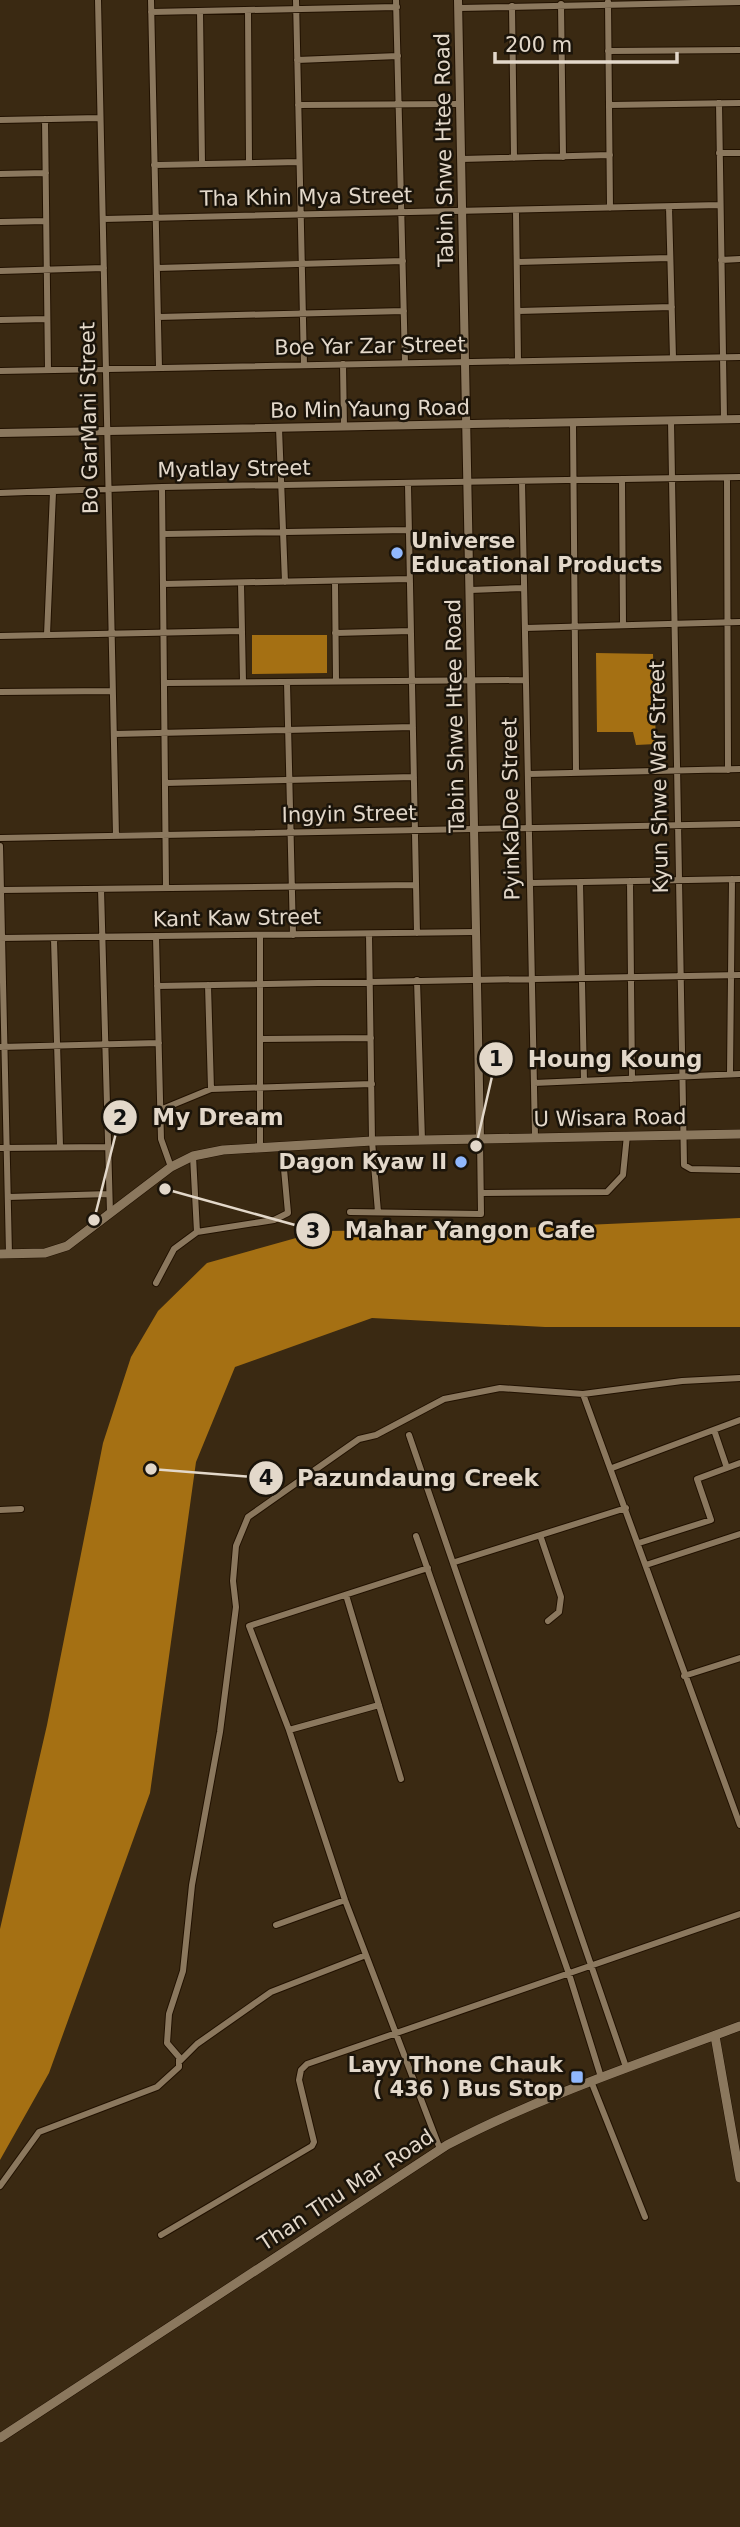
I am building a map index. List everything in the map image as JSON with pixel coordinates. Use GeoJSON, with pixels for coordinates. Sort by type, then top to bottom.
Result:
{"type":"FeatureCollection","features":[{"type":"Feature","properties":{"kind":"main road","name":"U Wisara Road"},"geometry":{"type":"LineString","coordinates":[[192,1156],[260,1148],[372,1141],[740,1134]]}},
{"type":"Feature","properties":{"kind":"main road"},"geometry":{"type":"LineString","coordinates":[[5,1254],[45,1253],[67,1246],[171,1167],[192,1156]]}},
{"type":"Feature","properties":{"kind":"main road","name":"Than Thu Mar Road"},"geometry":{"type":"LineString","coordinates":[[0,2438],[440,2149],[509,2114],[626,2067],[740,2026]]}},
{"type":"Feature","properties":{"kind":"main road"},"geometry":{"type":"LineString","coordinates":[[715,2036],[740,2178]]}},
{"type":"Feature","properties":{"kind":"street","name":"Bo GarMani Street"},"geometry":{"type":"LineString","coordinates":[[98,0],[116,836]]}},
{"type":"Feature","properties":{"kind":"street"},"geometry":{"type":"LineString","coordinates":[[150,0],[159,368]]}},
{"type":"Feature","properties":{"kind":"street"},"geometry":{"type":"LineString","coordinates":[[296,0],[304,365]]}},
{"type":"Feature","properties":{"kind":"street"},"geometry":{"type":"LineString","coordinates":[[608,2],[610,208]]}},
{"type":"Feature","properties":{"kind":"street"},"geometry":{"type":"LineString","coordinates":[[458,4],[512,6],[608,2],[740,2]]}},
{"type":"Feature","properties":{"kind":"street"},"geometry":{"type":"LineString","coordinates":[[151,12],[396,4],[405,363]]}},
{"type":"Feature","properties":{"kind":"street","name":"Tabin Shwe Htee Road"},"geometry":{"type":"LineString","coordinates":[[458,4],[480,1138]]}},
{"type":"Feature","properties":{"kind":"street"},"geometry":{"type":"LineString","coordinates":[[561,4],[563,157]]}},
{"type":"Feature","properties":{"kind":"street"},"geometry":{"type":"LineString","coordinates":[[512,6],[514,158]]}},
{"type":"Feature","properties":{"kind":"street"},"geometry":{"type":"LineString","coordinates":[[248,10],[249,163]]}},
{"type":"Feature","properties":{"kind":"street"},"geometry":{"type":"LineString","coordinates":[[200,11],[202,164]]}},
{"type":"Feature","properties":{"kind":"street"},"geometry":{"type":"LineString","coordinates":[[608,51],[740,50]]}},
{"type":"Feature","properties":{"kind":"street"},"geometry":{"type":"LineString","coordinates":[[297,60],[398,56]]}},
{"type":"Feature","properties":{"kind":"street"},"geometry":{"type":"LineString","coordinates":[[719,103],[724,419]]}},
{"type":"Feature","properties":{"kind":"street"},"geometry":{"type":"LineString","coordinates":[[609,105],[740,103]]}},
{"type":"Feature","properties":{"kind":"street"},"geometry":{"type":"LineString","coordinates":[[298,105],[460,104]]}},
{"type":"Feature","properties":{"kind":"street"},"geometry":{"type":"LineString","coordinates":[[0,120],[100,118]]}},
{"type":"Feature","properties":{"kind":"street"},"geometry":{"type":"LineString","coordinates":[[45,120],[48,370]]}},
{"type":"Feature","properties":{"kind":"street"},"geometry":{"type":"LineString","coordinates":[[719,153],[740,153]]}},
{"type":"Feature","properties":{"kind":"street"},"geometry":{"type":"LineString","coordinates":[[461,159],[610,155]]}},
{"type":"Feature","properties":{"kind":"street"},"geometry":{"type":"LineString","coordinates":[[155,164],[299,162]]}},
{"type":"Feature","properties":{"kind":"street"},"geometry":{"type":"LineString","coordinates":[[0,174],[46,173]]}},
{"type":"Feature","properties":{"kind":"street","name":"Tha Khin Mya Street"},"geometry":{"type":"LineString","coordinates":[[103,219],[720,205]]}},
{"type":"Feature","properties":{"kind":"street"},"geometry":{"type":"LineString","coordinates":[[669,207],[673,358]]}},
{"type":"Feature","properties":{"kind":"street"},"geometry":{"type":"LineString","coordinates":[[516,210],[518,361]]}},
{"type":"Feature","properties":{"kind":"street"},"geometry":{"type":"LineString","coordinates":[[0,222],[46,221]]}},
{"type":"Feature","properties":{"kind":"street"},"geometry":{"type":"LineString","coordinates":[[517,261],[670,258]]}},
{"type":"Feature","properties":{"kind":"street"},"geometry":{"type":"LineString","coordinates":[[721,260],[740,259]]}},
{"type":"Feature","properties":{"kind":"street"},"geometry":{"type":"LineString","coordinates":[[157,268],[402,261]]}},
{"type":"Feature","properties":{"kind":"street"},"geometry":{"type":"LineString","coordinates":[[0,271],[104,268]]}},
{"type":"Feature","properties":{"kind":"street"},"geometry":{"type":"LineString","coordinates":[[517,311],[672,307]]}},
{"type":"Feature","properties":{"kind":"street"},"geometry":{"type":"LineString","coordinates":[[158,317],[404,311]]}},
{"type":"Feature","properties":{"kind":"street"},"geometry":{"type":"LineString","coordinates":[[0,320],[47,318]]}},
{"type":"Feature","properties":{"kind":"street","name":"Boe Yar Zar Street"},"geometry":{"type":"LineString","coordinates":[[0,371],[740,357]]}},
{"type":"Feature","properties":{"kind":"street"},"geometry":{"type":"LineString","coordinates":[[343,364],[344,428]]}},
{"type":"Feature","properties":{"kind":"street","name":"Bo Min Yaung Road"},"geometry":{"type":"LineString","coordinates":[[0,433],[740,419]]}},
{"type":"Feature","properties":{"kind":"street","name":"Kyun Shwe War Street"},"geometry":{"type":"LineString","coordinates":[[671,421],[682,1134],[686,1167],[740,1170]]}},
{"type":"Feature","properties":{"kind":"street"},"geometry":{"type":"LineString","coordinates":[[573,423],[571,480],[576,773]]}},
{"type":"Feature","properties":{"kind":"street"},"geometry":{"type":"LineString","coordinates":[[279,428],[285,582]]}},
{"type":"Feature","properties":{"kind":"street","name":"Myatlay Street"},"geometry":{"type":"LineString","coordinates":[[0,493],[108,488],[408,485],[740,477]]}},
{"type":"Feature","properties":{"kind":"street"},"geometry":{"type":"LineString","coordinates":[[727,478],[728,770]]}},
{"type":"Feature","properties":{"kind":"street"},"geometry":{"type":"LineString","coordinates":[[622,479],[623,625]]}},
{"type":"Feature","properties":{"kind":"street","name":"PyinKaDoe Street"},"geometry":{"type":"LineString","coordinates":[[522,481],[535,1137]]}},
{"type":"Feature","properties":{"kind":"street"},"geometry":{"type":"LineString","coordinates":[[408,485],[417,933]]}},
{"type":"Feature","properties":{"kind":"street"},"geometry":{"type":"LineString","coordinates":[[162,487],[166,888]]}},
{"type":"Feature","properties":{"kind":"street"},"geometry":{"type":"LineString","coordinates":[[47,635],[53,492]]}},
{"type":"Feature","properties":{"kind":"street"},"geometry":{"type":"LineString","coordinates":[[163,534],[408,530]]}},
{"type":"Feature","properties":{"kind":"street"},"geometry":{"type":"LineString","coordinates":[[163,584],[410,579]]}},
{"type":"Feature","properties":{"kind":"street"},"geometry":{"type":"LineString","coordinates":[[335,581],[336,681]]}},
{"type":"Feature","properties":{"kind":"street"},"geometry":{"type":"LineString","coordinates":[[241,583],[243,682]]}},
{"type":"Feature","properties":{"kind":"street"},"geometry":{"type":"LineString","coordinates":[[470,590],[524,588]]}},
{"type":"Feature","properties":{"kind":"street"},"geometry":{"type":"LineString","coordinates":[[525,628],[740,622]]}},
{"type":"Feature","properties":{"kind":"street"},"geometry":{"type":"LineString","coordinates":[[0,636],[242,631]]}},
{"type":"Feature","properties":{"kind":"street"},"geometry":{"type":"LineString","coordinates":[[335,633],[411,631]]}},
{"type":"Feature","properties":{"kind":"street"},"geometry":{"type":"LineString","coordinates":[[164,683],[525,680]]}},
{"type":"Feature","properties":{"kind":"street"},"geometry":{"type":"LineString","coordinates":[[287,682],[293,935]]}},
{"type":"Feature","properties":{"kind":"street"},"geometry":{"type":"LineString","coordinates":[[0,692],[112,691]]}},
{"type":"Feature","properties":{"kind":"street"},"geometry":{"type":"LineString","coordinates":[[114,734],[413,727]]}},
{"type":"Feature","properties":{"kind":"street"},"geometry":{"type":"LineString","coordinates":[[528,774],[740,769]]}},
{"type":"Feature","properties":{"kind":"street"},"geometry":{"type":"LineString","coordinates":[[165,783],[414,777]]}},
{"type":"Feature","properties":{"kind":"street","name":"Ingyin Street"},"geometry":{"type":"LineString","coordinates":[[0,838],[740,824]]}},
{"type":"Feature","properties":{"kind":"street"},"geometry":{"type":"LineString","coordinates":[[0,846],[3,1148],[8,1196],[5,1254]]}},
{"type":"Feature","properties":{"kind":"street"},"geometry":{"type":"LineString","coordinates":[[730,1074],[732,879]]}},
{"type":"Feature","properties":{"kind":"street"},"geometry":{"type":"LineString","coordinates":[[530,883],[740,879]]}},
{"type":"Feature","properties":{"kind":"street"},"geometry":{"type":"LineString","coordinates":[[630,881],[632,1079]]}},
{"type":"Feature","properties":{"kind":"street"},"geometry":{"type":"LineString","coordinates":[[580,882],[584,1081]]}},
{"type":"Feature","properties":{"kind":"street"},"geometry":{"type":"LineString","coordinates":[[1,890],[416,885]]}},
{"type":"Feature","properties":{"kind":"street"},"geometry":{"type":"LineString","coordinates":[[101,889],[110,1213]]}},
{"type":"Feature","properties":{"kind":"street","name":"Kant Kaw Street"},"geometry":{"type":"LineString","coordinates":[[1,938],[475,932]]}},
{"type":"Feature","properties":{"kind":"street"},"geometry":{"type":"LineString","coordinates":[[369,934],[372,1141],[378,1212]]}},
{"type":"Feature","properties":{"kind":"street"},"geometry":{"type":"LineString","coordinates":[[260,935],[260,1148]]}},
{"type":"Feature","properties":{"kind":"street"},"geometry":{"type":"LineString","coordinates":[[156,937],[161,1139],[171,1167]]}},
{"type":"Feature","properties":{"kind":"street"},"geometry":{"type":"LineString","coordinates":[[54,939],[60,1146]]}},
{"type":"Feature","properties":{"kind":"street"},"geometry":{"type":"LineString","coordinates":[[157,986],[740,975]]}},
{"type":"Feature","properties":{"kind":"street"},"geometry":{"type":"LineString","coordinates":[[417,980],[422,1140]]}},
{"type":"Feature","properties":{"kind":"street"},"geometry":{"type":"LineString","coordinates":[[208,985],[211,1089]]}},
{"type":"Feature","properties":{"kind":"street"},"geometry":{"type":"LineString","coordinates":[[260,1039],[371,1038]]}},
{"type":"Feature","properties":{"kind":"street"},"geometry":{"type":"LineString","coordinates":[[2,1047],[159,1043]]}},
{"type":"Feature","properties":{"kind":"street"},"geometry":{"type":"LineString","coordinates":[[534,1083],[740,1074]]}},
{"type":"Feature","properties":{"kind":"street"},"geometry":{"type":"LineString","coordinates":[[160,1110],[211,1089],[372,1084]]}},
{"type":"Feature","properties":{"kind":"street"},"geometry":{"type":"LineString","coordinates":[[481,1193],[607,1192],[623,1175],[627,1135]]}},
{"type":"Feature","properties":{"kind":"street"},"geometry":{"type":"LineString","coordinates":[[350,1212],[481,1213],[480,1138]]}},
{"type":"Feature","properties":{"kind":"street"},"geometry":{"type":"LineString","coordinates":[[3,1148],[108,1147]]}},
{"type":"Feature","properties":{"kind":"street"},"geometry":{"type":"LineString","coordinates":[[156,1283],[163,1265],[174,1250],[197,1232],[274,1220],[288,1213],[282,1147]]}},
{"type":"Feature","properties":{"kind":"street"},"geometry":{"type":"LineString","coordinates":[[192,1156],[197,1232]]}},
{"type":"Feature","properties":{"kind":"street"},"geometry":{"type":"LineString","coordinates":[[8,1196],[109,1194]]}},
{"type":"Feature","properties":{"kind":"street"},"geometry":{"type":"LineString","coordinates":[[0,2186],[40,2132],[157,2087],[179,2067],[179,2057],[167,2043],[169,2014],[183,1971],[192,1885],[220,1732],[236,1607],[233,1581],[236,1546],[248,1517],[359,1439],[376,1435],[443,1399],[500,1388],[583,1394],[682,1381],[740,1378]]}},
{"type":"Feature","properties":{"kind":"street"},"geometry":{"type":"LineString","coordinates":[[583,1394],[740,1825]]}},
{"type":"Feature","properties":{"kind":"street"},"geometry":{"type":"LineString","coordinates":[[612,1468],[740,1420]]}},
{"type":"Feature","properties":{"kind":"street"},"geometry":{"type":"LineString","coordinates":[[714,1430],[727,1468]]}},
{"type":"Feature","properties":{"kind":"street"},"geometry":{"type":"LineString","coordinates":[[409,1434],[626,2067]]}},
{"type":"Feature","properties":{"kind":"street"},"geometry":{"type":"LineString","coordinates":[[639,1543],[711,1520],[697,1479],[740,1463]]}},
{"type":"Feature","properties":{"kind":"street"},"geometry":{"type":"LineString","coordinates":[[455,1562],[626,1508]]}},
{"type":"Feature","properties":{"kind":"street"},"geometry":{"type":"LineString","coordinates":[[0,1510],[21,1509]]}},
{"type":"Feature","properties":{"kind":"street"},"geometry":{"type":"LineString","coordinates":[[646,1565],[740,1534]]}},
{"type":"Feature","properties":{"kind":"street"},"geometry":{"type":"LineString","coordinates":[[540,1535],[561,1597],[559,1612],[548,1620]]}},
{"type":"Feature","properties":{"kind":"street"},"geometry":{"type":"LineString","coordinates":[[416,1536],[569,1974],[601,2077]]}},
{"type":"Feature","properties":{"kind":"street"},"geometry":{"type":"LineString","coordinates":[[428,1569],[249,1626],[289,1730],[345,1900],[440,2149]]}},
{"type":"Feature","properties":{"kind":"street"},"geometry":{"type":"LineString","coordinates":[[346,1595],[401,1779]]}},
{"type":"Feature","properties":{"kind":"street"},"geometry":{"type":"LineString","coordinates":[[684,1676],[740,1658]]}},
{"type":"Feature","properties":{"kind":"street"},"geometry":{"type":"LineString","coordinates":[[289,1730],[379,1705]]}},
{"type":"Feature","properties":{"kind":"street"},"geometry":{"type":"LineString","coordinates":[[276,1925],[345,1900]]}},
{"type":"Feature","properties":{"kind":"street"},"geometry":{"type":"LineString","coordinates":[[161,2235],[312,2146],[314,2142],[299,2080],[304,2067],[396,2032],[740,1914]]}},
{"type":"Feature","properties":{"kind":"street"},"geometry":{"type":"LineString","coordinates":[[179,2062],[197,2044],[271,1992],[366,1955]]}},
{"type":"Feature","properties":{"kind":"street"},"geometry":{"type":"LineString","coordinates":[[591,2081],[645,2217]]}},
{"type":"Feature","properties":{"kind":"shaded area"},"geometry":{"type":"Polygon","coordinates":[[[252,635],[327,635],[327,673],[252,674],[252,635]]]}},
{"type":"Feature","properties":{"kind":"shaded area"},"geometry":{"type":"Polygon","coordinates":[[[596,653],[653,654],[656,744],[636,745],[633,732],[597,732],[596,653]]]}},
{"type":"Feature","properties":{"kind":"shaded area"},"geometry":{"type":"Polygon","coordinates":[[[740,1218],[740,1327],[545,1327],[372,1318],[235,1367],[196,1462],[150,1793],[49,2073],[0,2160],[0,1929],[47,1725],[103,1443],[131,1357],[158,1311],[207,1263],[321,1231],[497,1229],[740,1218]]]}},
{"type":"Feature","properties":{"kind":"place","name":"Universe Educational Products"},"geometry":{"type":"Point","coordinates":[397,553]}},
{"type":"Feature","properties":{"kind":"place","name":"Houng Koung"},"geometry":{"type":"Point","coordinates":[476,1146]}},
{"type":"Feature","properties":{"kind":"place","name":"Dagon Kyaw II"},"geometry":{"type":"Point","coordinates":[461,1162]}},
{"type":"Feature","properties":{"kind":"place","name":"Mahar Yangon Cafe"},"geometry":{"type":"Point","coordinates":[165,1189]}},
{"type":"Feature","properties":{"kind":"place","name":"My Dream"},"geometry":{"type":"Point","coordinates":[94,1220]}},
{"type":"Feature","properties":{"kind":"place","name":"Pazundaung Creek"},"geometry":{"type":"Point","coordinates":[151,1469]}},
{"type":"Feature","properties":{"kind":"place","name":"Layy Thone Chauk ( 436 ) Bus Stop"},"geometry":{"type":"Point","coordinates":[577,2077]}}]}
